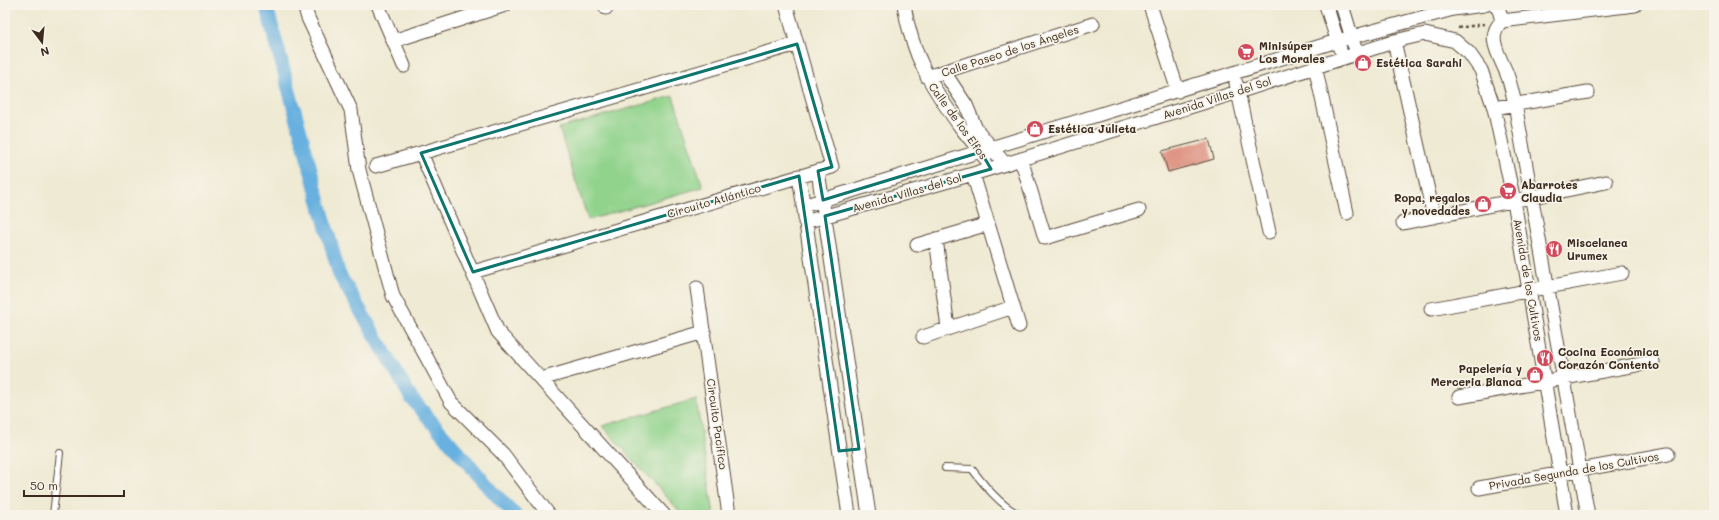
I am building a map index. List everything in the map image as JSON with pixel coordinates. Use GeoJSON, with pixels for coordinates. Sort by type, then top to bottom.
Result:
{"type":"FeatureCollection","features":[{"type":"Feature","properties":{"kind":"street"},"geometry":{"type":"LineString","coordinates":[[304,5],[308,18],[351,110],[359,170],[393,296],[452,402],[503,454],[549,515]]}},
{"type":"Feature","properties":{"kind":"street"},"geometry":{"type":"LineString","coordinates":[[378,5],[404,66]]}},
{"type":"Feature","properties":{"kind":"street"},"geometry":{"type":"LineString","coordinates":[[393,41],[478,9],[505,5]]}},
{"type":"Feature","properties":{"kind":"street","name":"Circuito Atlántico"},"geometry":{"type":"LineString","coordinates":[[473,272],[832,167],[786,5]]}},
{"type":"Feature","properties":{"kind":"street","name":"Calle de los Elfos"},"geometry":{"type":"LineString","coordinates":[[904,5],[913,43],[927,78],[962,129],[1005,164]]}},
{"type":"Feature","properties":{"kind":"street"},"geometry":{"type":"LineString","coordinates":[[1150,5],[1178,91]]}},
{"type":"Feature","properties":{"kind":"street"},"geometry":{"type":"LineString","coordinates":[[1326,5],[1342,57]]}},
{"type":"Feature","properties":{"kind":"street"},"geometry":{"type":"LineString","coordinates":[[1342,5],[1356,53]]}},
{"type":"Feature","properties":{"kind":"street","name":"Avenida Villas del Sol"},"geometry":{"type":"LineString","coordinates":[[803,206],[1337,41],[1453,9],[1484,5]]}},
{"type":"Feature","properties":{"kind":"street"},"geometry":{"type":"LineString","coordinates":[[1495,5],[1500,10],[1502,21],[1596,7],[1634,5]]}},
{"type":"Feature","properties":{"kind":"street","name":"Avenida de los Cultivos"},"geometry":{"type":"LineString","coordinates":[[1502,21],[1496,26],[1494,39],[1498,53],[1508,76],[1515,104],[1549,287],[1588,515]]}},
{"type":"Feature","properties":{"kind":"street","name":"Calle Paseo de los Ángeles"},"geometry":{"type":"LineString","coordinates":[[927,78],[1093,24]]}},
{"type":"Feature","properties":{"kind":"street","name":"Avenida Villas del Sol"},"geometry":{"type":"LineString","coordinates":[[806,222],[973,174],[1238,92],[1342,57],[1394,41],[1425,34]]}},
{"type":"Feature","properties":{"kind":"street","name":"Avenida de los Cultivos"},"geometry":{"type":"LineString","coordinates":[[1425,34],[1454,41],[1469,53],[1481,70],[1494,108],[1514,201],[1530,290],[1567,515]]}},
{"type":"Feature","properties":{"kind":"street"},"geometry":{"type":"LineString","coordinates":[[1394,41],[1434,217]]}},
{"type":"Feature","properties":{"kind":"street"},"geometry":{"type":"LineString","coordinates":[[376,166],[797,44]]}},
{"type":"Feature","properties":{"kind":"street"},"geometry":{"type":"LineString","coordinates":[[1315,66],[1347,213]]}},
{"type":"Feature","properties":{"kind":"street","name":"Calle de los Elfos"},"geometry":{"type":"LineString","coordinates":[[944,72],[966,105],[987,150],[991,168]]}},
{"type":"Feature","properties":{"kind":"street"},"geometry":{"type":"LineString","coordinates":[[1234,74],[1269,232]]}},
{"type":"Feature","properties":{"kind":"street"},"geometry":{"type":"LineString","coordinates":[[1494,108],[1588,92]]}},
{"type":"Feature","properties":{"kind":"street"},"geometry":{"type":"LineString","coordinates":[[422,153],[498,332],[664,515]]}},
{"type":"Feature","properties":{"kind":"street"},"geometry":{"type":"LineString","coordinates":[[1021,159],[1045,238],[1139,210]]}},
{"type":"Feature","properties":{"kind":"street"},"geometry":{"type":"LineString","coordinates":[[818,171],[826,216],[869,515]]}},
{"type":"Feature","properties":{"kind":"street"},"geometry":{"type":"LineString","coordinates":[[973,174],[1019,326]]}},
{"type":"Feature","properties":{"kind":"street"},"geometry":{"type":"LineString","coordinates":[[799,176],[849,515]]}},
{"type":"Feature","properties":{"kind":"street"},"geometry":{"type":"LineString","coordinates":[[1403,223],[1606,182]]}},
{"type":"Feature","properties":{"kind":"street"},"geometry":{"type":"LineString","coordinates":[[917,245],[988,224]]}},
{"type":"Feature","properties":{"kind":"street"},"geometry":{"type":"LineString","coordinates":[[936,239],[948,328]]}},
{"type":"Feature","properties":{"kind":"street"},"geometry":{"type":"LineString","coordinates":[[1431,309],[1622,273]]}},
{"type":"Feature","properties":{"kind":"street","name":"Circuito Pacífico"},"geometry":{"type":"LineString","coordinates":[[697,288],[729,515]]}},
{"type":"Feature","properties":{"kind":"street"},"geometry":{"type":"LineString","coordinates":[[923,337],[1013,307]]}},
{"type":"Feature","properties":{"kind":"street"},"geometry":{"type":"LineString","coordinates":[[541,379],[704,332]]}},
{"type":"Feature","properties":{"kind":"street"},"geometry":{"type":"LineString","coordinates":[[1459,397],[1652,362]]}},
{"type":"Feature","properties":{"kind":"street"},"geometry":{"type":"LineString","coordinates":[[839,451],[859,448]]}},
{"type":"Feature","properties":{"kind":"street","name":"Privada Segunda de los Cultivos"},"geometry":{"type":"LineString","coordinates":[[1479,488],[1668,454]]}},
{"type":"Feature","properties":{"kind":"lane"},"geometry":{"type":"LineString","coordinates":[[53,515],[60,453]]}},
{"type":"Feature","properties":{"kind":"lane"},"geometry":{"type":"LineString","coordinates":[[945,468],[972,469],[989,491],[1016,513],[1022,515]]}},
{"type":"Feature","properties":{"kind":"lane"},"geometry":{"type":"LineString","coordinates":[[5,512],[23,515]]}},
{"type":"Feature","properties":{"kind":"path"},"geometry":{"type":"LineString","coordinates":[[1456,28],[1502,21]]}},
{"type":"Feature","properties":{"kind":"highlighted area"},"geometry":{"type":"Polygon","coordinates":[[[797,44],[832,167],[818,171],[823,200],[981,152],[991,169],[825,216],[859,449],[839,451],[799,176],[473,272],[421,153],[797,44]]]}},
{"type":"Feature","properties":{"kind":"green space"},"geometry":{"type":"Polygon","coordinates":[[[673,96],[703,187],[588,220],[559,128],[673,96]]]}},
{"type":"Feature","properties":{"kind":"green space"},"geometry":{"type":"Polygon","coordinates":[[[696,399],[714,515],[683,515],[602,426],[696,399]]]}},
{"type":"Feature","properties":{"kind":"building"},"geometry":{"type":"Polygon","coordinates":[[[1209,139],[1214,159],[1168,172],[1162,151],[1209,139]]]}},
{"type":"Feature","properties":{"kind":"waterway"},"geometry":{"type":"LineString","coordinates":[[266,5],[339,274],[412,399],[515,515]]}},
{"type":"Feature","properties":{"kind":"place","name":"Minisúper Los Morales"},"geometry":{"type":"Point","coordinates":[1246,52]}},
{"type":"Feature","properties":{"kind":"place","name":"Estética Sarahi"},"geometry":{"type":"Point","coordinates":[1363,63]}},
{"type":"Feature","properties":{"kind":"place","name":"Estética Julieta"},"geometry":{"type":"Point","coordinates":[1035,129]}},
{"type":"Feature","properties":{"kind":"place","name":"Abarrotes Claudia"},"geometry":{"type":"Point","coordinates":[1508,191]}},
{"type":"Feature","properties":{"kind":"place","name":"Ropa, regalos y novedades"},"geometry":{"type":"Point","coordinates":[1483,204]}},
{"type":"Feature","properties":{"kind":"place","name":"Miscelanea Urumex"},"geometry":{"type":"Point","coordinates":[1554,249]}},
{"type":"Feature","properties":{"kind":"place","name":"Cocina Económica Corazón Contento"},"geometry":{"type":"Point","coordinates":[1545,358]}},
{"type":"Feature","properties":{"kind":"place","name":"Papelería y Merceria Blanca"},"geometry":{"type":"Point","coordinates":[1535,375]}}]}
